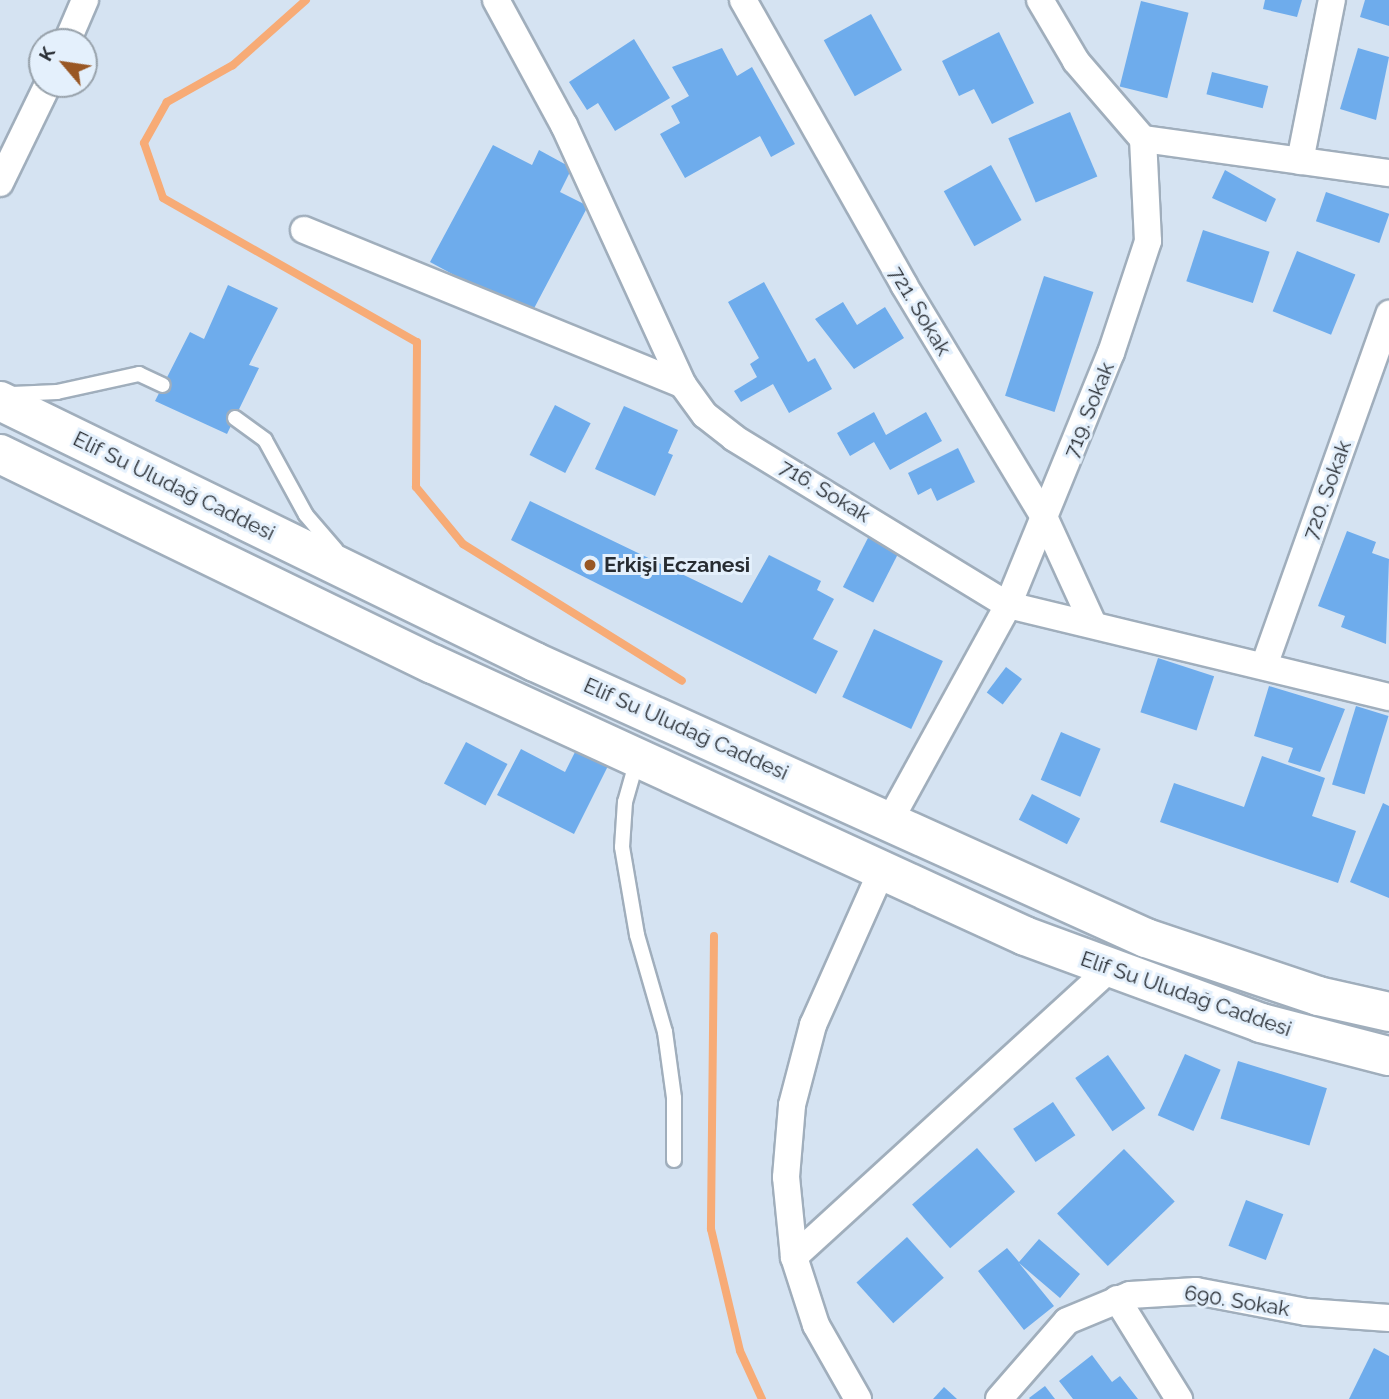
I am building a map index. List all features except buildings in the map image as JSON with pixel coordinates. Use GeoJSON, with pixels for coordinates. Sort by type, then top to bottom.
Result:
{"type":"FeatureCollection","features":[{"type":"Feature","properties":{"kind":"main road","name":"Elif Su Uludağ Caddesi"},"geometry":{"type":"LineString","coordinates":[[0,401],[535,662],[1203,960],[1389,1012]]}},
{"type":"Feature","properties":{"kind":"main road","name":"Elif Su Uludağ Caddesi"},"geometry":{"type":"LineString","coordinates":[[0,454],[638,758],[882,870],[1109,969],[1261,1023],[1389,1056]]}},
{"type":"Feature","properties":{"kind":"street"},"geometry":{"type":"LineString","coordinates":[[73,28],[85,0]]}},
{"type":"Feature","properties":{"kind":"street","name":"716. Sokak"},"geometry":{"type":"LineString","coordinates":[[496,0],[552,101],[683,385],[705,415],[734,438],[1007,605],[1389,697]]}},
{"type":"Feature","properties":{"kind":"street","name":"721. Sokak"},"geometry":{"type":"LineString","coordinates":[[743,0],[904,285],[1045,519],[1093,624]]}},
{"type":"Feature","properties":{"kind":"street"},"geometry":{"type":"LineString","coordinates":[[1040,0],[1076,61],[1143,139],[1389,173]]}},
{"type":"Feature","properties":{"kind":"street"},"geometry":{"type":"LineString","coordinates":[[1300,161],[1332,0]]}},
{"type":"Feature","properties":{"kind":"street"},"geometry":{"type":"LineString","coordinates":[[0,183],[41,98]]}},
{"type":"Feature","properties":{"kind":"street","name":"719. Sokak"},"geometry":{"type":"LineString","coordinates":[[890,820],[1007,605],[1045,519],[1111,354],[1148,241],[1143,139]]}},
{"type":"Feature","properties":{"kind":"street"},"geometry":{"type":"LineString","coordinates":[[304,230],[683,385]]}},
{"type":"Feature","properties":{"kind":"street","name":"720. Sokak"},"geometry":{"type":"LineString","coordinates":[[1264,666],[1389,314]]}},
{"type":"Feature","properties":{"kind":"street"},"geometry":{"type":"LineString","coordinates":[[858,1399],[816,1325],[794,1257],[786,1177],[792,1105],[813,1025],[882,870]]}},
{"type":"Feature","properties":{"kind":"street"},"geometry":{"type":"LineString","coordinates":[[794,1257],[1109,969]]}},
{"type":"Feature","properties":{"kind":"street","name":"690. Sokak"},"geometry":{"type":"LineString","coordinates":[[999,1399],[1067,1321],[1117,1299],[1196,1292],[1306,1312],[1389,1318]]}},
{"type":"Feature","properties":{"kind":"street"},"geometry":{"type":"LineString","coordinates":[[1117,1299],[1179,1399]]}},
{"type":"Feature","properties":{"kind":"lane"},"geometry":{"type":"LineString","coordinates":[[0,394],[57,392],[139,373],[163,385]]}},
{"type":"Feature","properties":{"kind":"lane"},"geometry":{"type":"LineString","coordinates":[[234,418],[260,434],[306,515],[367,580]]}},
{"type":"Feature","properties":{"kind":"lane"},"geometry":{"type":"LineString","coordinates":[[638,758],[625,802],[622,847],[637,935],[665,1032],[674,1098],[674,1160]]}},
{"type":"Feature","properties":{"kind":"waterway"},"geometry":{"type":"LineString","coordinates":[[306,0],[233,65],[167,102],[144,143],[163,198],[417,342],[416,487],[463,544],[682,681]]}},
{"type":"Feature","properties":{"kind":"waterway"},"geometry":{"type":"LineString","coordinates":[[714,936],[711,1229],[740,1351],[762,1399]]}},
{"type":"Feature","properties":{"kind":"place","name":"Erkişi Eczanesi"},"geometry":{"type":"Point","coordinates":[590,565]}}]}
